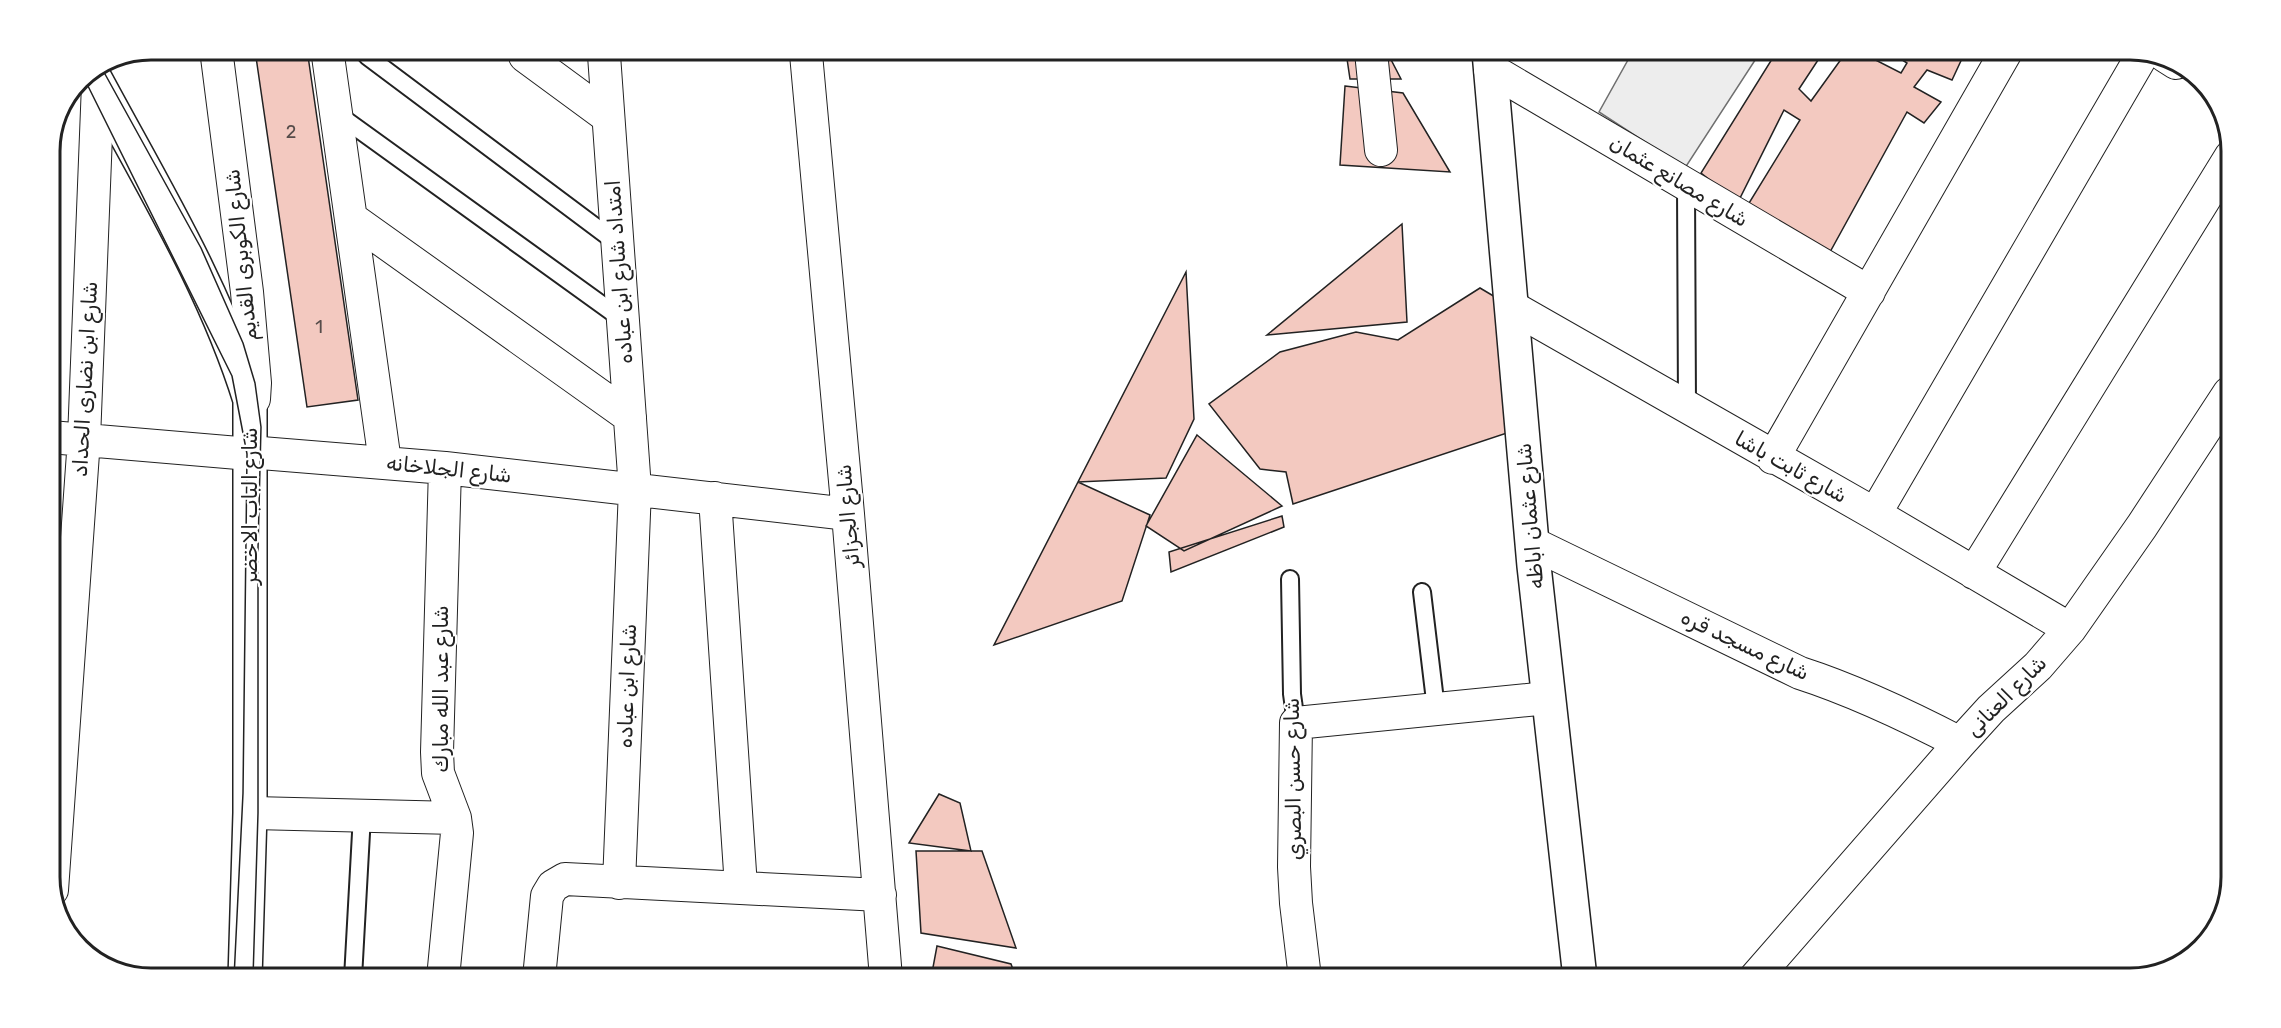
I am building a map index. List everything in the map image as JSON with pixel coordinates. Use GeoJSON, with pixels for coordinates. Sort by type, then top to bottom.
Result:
{"type":"FeatureCollection","features":[{"type":"Feature","properties":{"kind":"street","name":"شارع الكوبرى القديم"},"geometry":{"type":"LineString","coordinates":[[217,60],[237,202],[255,383],[250,454]]}},
{"type":"Feature","properties":{"kind":"street"},"geometry":{"type":"LineString","coordinates":[[329,60],[385,462]]}},
{"type":"Feature","properties":{"kind":"street"},"geometry":{"type":"LineString","coordinates":[[530,60],[608,117]]}},
{"type":"Feature","properties":{"kind":"street","name":"امتداد شارع ابن عباده"},"geometry":{"type":"LineString","coordinates":[[604,60],[635,489]]}},
{"type":"Feature","properties":{"kind":"street","name":"شارع الجزائر"},"geometry":{"type":"LineString","coordinates":[[807,60],[848,514],[885,968]]}},
{"type":"Feature","properties":{"kind":"street"},"geometry":{"type":"LineString","coordinates":[[1372,60],[1381,150]]}},
{"type":"Feature","properties":{"kind":"street"},"geometry":{"type":"LineString","coordinates":[[1773,458],[2001,60]]}},
{"type":"Feature","properties":{"kind":"street","name":"شارع مصانع عثمان"},"geometry":{"type":"LineString","coordinates":[[1489,61],[1686,185],[1869,292]]}},
{"type":"Feature","properties":{"kind":"street","name":"شارع عثمان اباظه"},"geometry":{"type":"LineString","coordinates":[[1489,61],[1532,543],[1579,968]]}},
{"type":"Feature","properties":{"kind":"street"},"geometry":{"type":"LineString","coordinates":[[1875,514],[2139,61]]}},
{"type":"Feature","properties":{"kind":"street","name":"شارع الباب الاخضر"},"geometry":{"type":"LineString","coordinates":[[95,80],[183,243],[236,356],[250,400],[250,813],[245,968]]}},
{"type":"Feature","properties":{"kind":"street","name":"شارع ابن نضارى الحداد"},"geometry":{"type":"LineString","coordinates":[[60,778],[84,440],[94,81]]}},
{"type":"Feature","properties":{"kind":"street"},"geometry":{"type":"LineString","coordinates":[[1974,573],[2221,172]]}},
{"type":"Feature","properties":{"kind":"street"},"geometry":{"type":"LineString","coordinates":[[351,218],[630,417]]}},
{"type":"Feature","properties":{"kind":"street","name":"شارع ثابت باشا"},"geometry":{"type":"LineString","coordinates":[[1512,307],[1773,458],[1875,514],[2070,629]]}},
{"type":"Feature","properties":{"kind":"street","name":"شارع العنانى"},"geometry":{"type":"LineString","coordinates":[[1764,968],[1960,743],[1991,709],[2038,666],[2070,629],[2142,526],[2221,405]]}},
{"type":"Feature","properties":{"kind":"street","name":"شارع الجلاخانه"},"geometry":{"type":"LineString","coordinates":[[60,438],[250,454],[385,462],[848,514]]}},
{"type":"Feature","properties":{"kind":"street","name":"شارع عبد الله مبارك"},"geometry":{"type":"LineString","coordinates":[[444,968],[457,833],[455,818],[438,773],[437,752],[445,468]]}},
{"type":"Feature","properties":{"kind":"street","name":"شارع ابن عباده"},"geometry":{"type":"LineString","coordinates":[[619,883],[635,489]]}},
{"type":"Feature","properties":{"kind":"street"},"geometry":{"type":"LineString","coordinates":[[715,498],[741,887]]}},
{"type":"Feature","properties":{"kind":"street","name":"شارع مسجد قره"},"geometry":{"type":"LineString","coordinates":[[1532,543],[1800,673],[1846,688],[1892,708],[1960,743]]}},
{"type":"Feature","properties":{"kind":"street"},"geometry":{"type":"LineString","coordinates":[[1296,723],[1548,698]]}},
{"type":"Feature","properties":{"kind":"street","name":"شارع حسن البصري"},"geometry":{"type":"LineString","coordinates":[[1296,723],[1294,876],[1304,968]]}},
{"type":"Feature","properties":{"kind":"street"},"geometry":{"type":"LineString","coordinates":[[250,813],[455,818]]}},
{"type":"Feature","properties":{"kind":"street"},"geometry":{"type":"LineString","coordinates":[[540,968],[547,896],[553,886],[565,879],[880,895]]}},
{"type":"Feature","properties":{"kind":"lane"},"geometry":{"type":"LineString","coordinates":[[372,60],[617,243]]}},
{"type":"Feature","properties":{"kind":"lane"},"geometry":{"type":"LineString","coordinates":[[336,112],[623,320]]}},
{"type":"Feature","properties":{"kind":"lane"},"geometry":{"type":"LineString","coordinates":[[1686,185],[1687,408]]}},
{"type":"Feature","properties":{"kind":"lane","name":"شارع حسن البصري"},"geometry":{"type":"LineString","coordinates":[[1290,579],[1292,694],[1296,723]]}},
{"type":"Feature","properties":{"kind":"lane"},"geometry":{"type":"LineString","coordinates":[[1422,592],[1436,709]]}},
{"type":"Feature","properties":{"kind":"lane"},"geometry":{"type":"LineString","coordinates":[[354,968],[362,815]]}},
{"type":"Feature","properties":{"kind":"shaded area"},"geometry":{"type":"Polygon","coordinates":[[[1628,60],[1755,60],[1685,168],[1599,112],[1628,60]]]}},
{"type":"Feature","properties":{"kind":"building"},"geometry":{"type":"Polygon","coordinates":[[[256,60],[309,60],[358,400],[307,407],[256,60]]]}},
{"type":"Feature","properties":{"kind":"building"},"geometry":{"type":"Polygon","coordinates":[[[1347,60],[1391,60],[1401,79],[1350,79],[1347,60]]]}},
{"type":"Feature","properties":{"kind":"building"},"geometry":{"type":"Polygon","coordinates":[[[1771,60],[1818,60],[1799,89],[1811,101],[1841,60],[1876,60],[1901,73],[1907,63],[1902,60],[1961,60],[1952,80],[1927,70],[1914,87],[1941,102],[1924,123],[1907,112],[1830,252],[1746,208],[1800,120],[1784,110],[1738,202],[1701,173],[1771,60]]]}},
{"type":"Feature","properties":{"kind":"building"},"geometry":{"type":"Polygon","coordinates":[[[1345,86],[1403,93],[1450,172],[1340,165],[1345,86]]]}},
{"type":"Feature","properties":{"kind":"building"},"geometry":{"type":"Polygon","coordinates":[[[1402,224],[1407,322],[1267,335],[1402,224]]]}},
{"type":"Feature","properties":{"kind":"building"},"geometry":{"type":"Polygon","coordinates":[[[1186,272],[1194,419],[1166,478],[1078,482],[1186,272]]]}},
{"type":"Feature","properties":{"kind":"building"},"geometry":{"type":"Polygon","coordinates":[[[1480,288],[1512,307],[1510,432],[1293,504],[1286,472],[1260,469],[1209,404],[1280,352],[1356,332],[1398,340],[1480,288]]]}},
{"type":"Feature","properties":{"kind":"building"},"geometry":{"type":"Polygon","coordinates":[[[1197,435],[1282,506],[1184,551],[1146,526],[1197,435]]]}},
{"type":"Feature","properties":{"kind":"building"},"geometry":{"type":"Polygon","coordinates":[[[1078,482],[1150,515],[1122,601],[994,645],[1078,482]]]}},
{"type":"Feature","properties":{"kind":"building"},"geometry":{"type":"Polygon","coordinates":[[[1282,516],[1284,527],[1171,572],[1169,552],[1282,516]]]}},
{"type":"Feature","properties":{"kind":"building"},"geometry":{"type":"Polygon","coordinates":[[[939,794],[960,803],[971,851],[909,843],[939,794]]]}},
{"type":"Feature","properties":{"kind":"building"},"geometry":{"type":"Polygon","coordinates":[[[916,851],[982,851],[1016,948],[921,933],[916,851]]]}},
{"type":"Feature","properties":{"kind":"building"},"geometry":{"type":"Polygon","coordinates":[[[937,946],[1011,964],[1012,968],[933,968],[937,946]]]}},
{"type":"Feature","properties":{"kind":"tram line"},"geometry":{"type":"LineString","coordinates":[[104,73],[201,248],[243,343],[255,383],[261,427],[258,549],[258,813],[253,968]]}},
{"type":"Feature","properties":{"kind":"tram line"},"geometry":{"type":"LineString","coordinates":[[88,86],[232,376],[247,454],[243,793],[234,968]]}}]}
